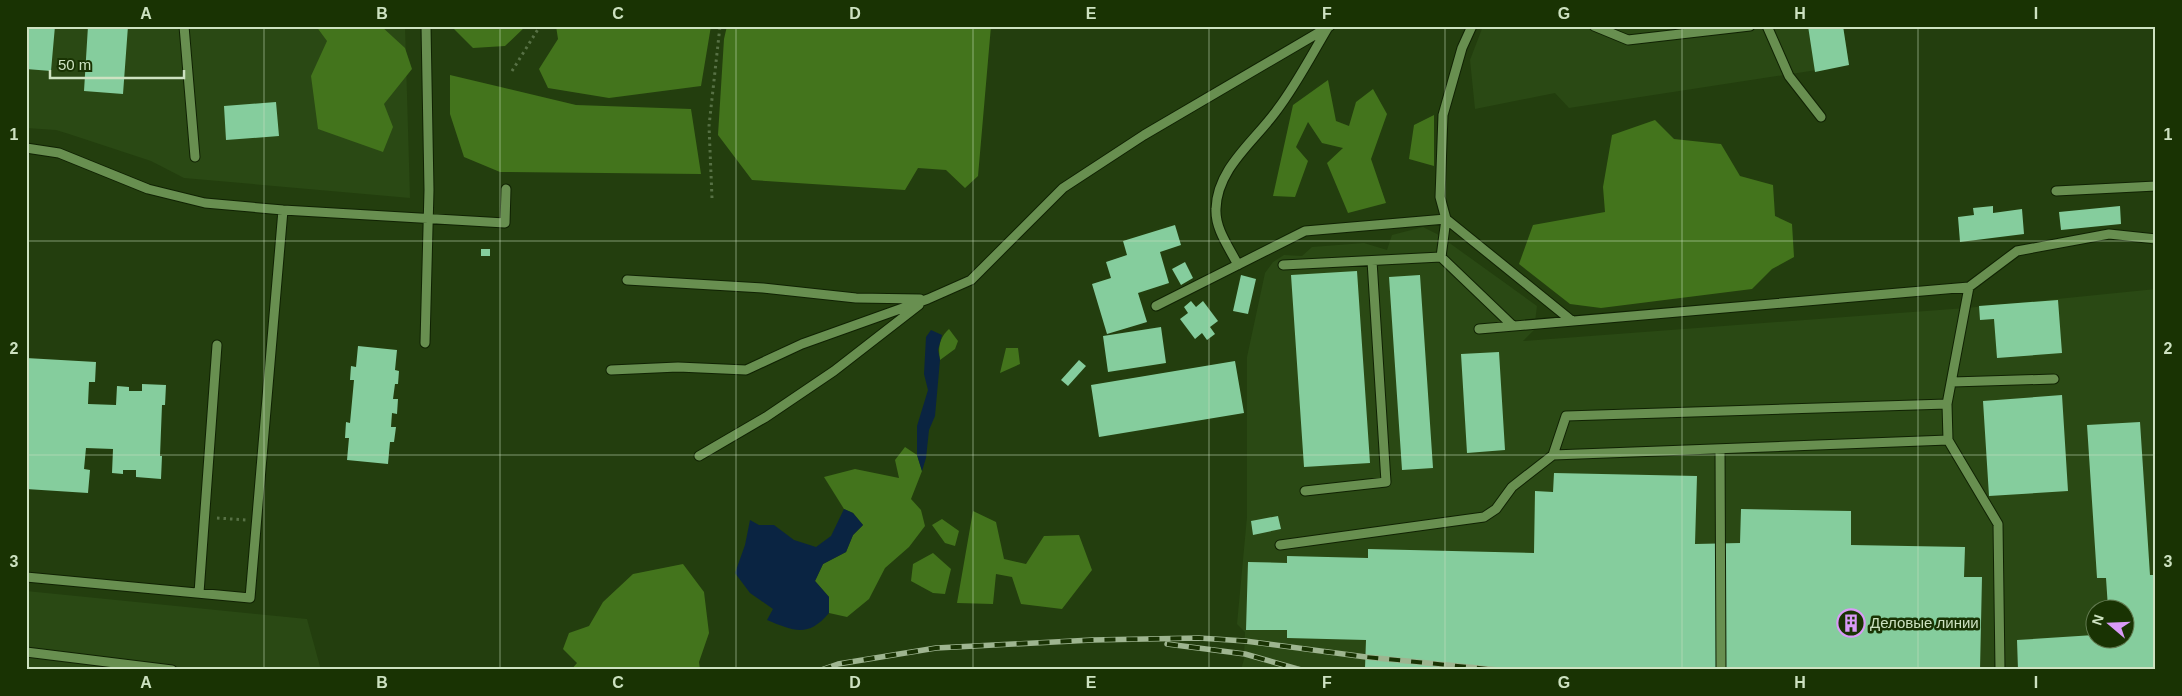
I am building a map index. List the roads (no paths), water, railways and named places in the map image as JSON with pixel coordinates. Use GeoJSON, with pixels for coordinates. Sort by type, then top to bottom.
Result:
{"type":"FeatureCollection","features":[{"type":"Feature","properties":{"kind":"lane"},"geometry":{"type":"LineString","coordinates":[[184,26],[195,157]]}},
{"type":"Feature","properties":{"kind":"lane"},"geometry":{"type":"LineString","coordinates":[[425,343],[428,218],[426,26]]}},
{"type":"Feature","properties":{"kind":"lane"},"geometry":{"type":"LineString","coordinates":[[1441,257],[1446,219],[1440,197],[1443,115],[1462,48],[1472,26]]}},
{"type":"Feature","properties":{"kind":"lane"},"geometry":{"type":"LineString","coordinates":[[1594,26],[1628,40],[1750,26]]}},
{"type":"Feature","properties":{"kind":"lane"},"geometry":{"type":"LineString","coordinates":[[1767,26],[1789,76],[1821,117]]}},
{"type":"Feature","properties":{"kind":"lane"},"geometry":{"type":"LineString","coordinates":[[1238,265],[1219,229],[1216,210],[1219,189],[1229,170],[1276,111],[1329,28]]}},
{"type":"Feature","properties":{"kind":"lane"},"geometry":{"type":"LineString","coordinates":[[611,370],[678,367],[746,370],[802,344],[928,299],[971,280],[1063,188],[1144,135],[1329,28]]}},
{"type":"Feature","properties":{"kind":"lane"},"geometry":{"type":"LineString","coordinates":[[26,148],[59,153],[148,189],[205,203],[283,210],[505,223],[506,188]]}},
{"type":"Feature","properties":{"kind":"lane"},"geometry":{"type":"LineString","coordinates":[[2056,191],[2156,186]]}},
{"type":"Feature","properties":{"kind":"lane"},"geometry":{"type":"LineString","coordinates":[[26,577],[250,598],[283,210]]}},
{"type":"Feature","properties":{"kind":"lane"},"geometry":{"type":"LineString","coordinates":[[1156,306],[1305,231],[1446,219],[1572,321]]}},
{"type":"Feature","properties":{"kind":"lane"},"geometry":{"type":"LineString","coordinates":[[1479,329],[1969,287],[2017,251],[2109,234],[2156,239]]}},
{"type":"Feature","properties":{"kind":"lane"},"geometry":{"type":"LineString","coordinates":[[1283,265],[1441,257],[1513,326]]}},
{"type":"Feature","properties":{"kind":"lane"},"geometry":{"type":"LineString","coordinates":[[1305,491],[1386,482],[1372,260]]}},
{"type":"Feature","properties":{"kind":"lane"},"geometry":{"type":"LineString","coordinates":[[626,280],[763,288],[856,298],[928,299]]}},
{"type":"Feature","properties":{"kind":"lane"},"geometry":{"type":"LineString","coordinates":[[1969,287],[1947,404],[1948,440],[1998,524],[2000,670]]}},
{"type":"Feature","properties":{"kind":"lane"},"geometry":{"type":"LineString","coordinates":[[699,456],[766,417],[826,376],[928,299]]}},
{"type":"Feature","properties":{"kind":"lane"},"geometry":{"type":"LineString","coordinates":[[199,594],[217,346]]}},
{"type":"Feature","properties":{"kind":"lane"},"geometry":{"type":"LineString","coordinates":[[1952,382],[2054,378]]}},
{"type":"Feature","properties":{"kind":"lane"},"geometry":{"type":"LineString","coordinates":[[1280,545],[1484,517],[1496,509],[1512,486],[1553,455],[1566,416],[1947,404]]}},
{"type":"Feature","properties":{"kind":"lane"},"geometry":{"type":"LineString","coordinates":[[1553,455],[1948,440]]}},
{"type":"Feature","properties":{"kind":"lane"},"geometry":{"type":"LineString","coordinates":[[1720,449],[1720,670]]}},
{"type":"Feature","properties":{"kind":"lane"},"geometry":{"type":"LineString","coordinates":[[26,652],[172,670]]}},
{"type":"Feature","properties":{"kind":"water"},"geometry":{"type":"Polygon","coordinates":[[[931,330],[942,335],[938,350],[940,360],[935,416],[929,430],[926,458],[922,471],[917,455],[917,426],[928,390],[924,374],[926,337],[931,330]]]}},
{"type":"Feature","properties":{"kind":"water"},"geometry":{"type":"Polygon","coordinates":[[[844,509],[853,513],[863,525],[853,535],[846,552],[823,564],[815,581],[829,597],[829,613],[814,626],[800,630],[767,620],[773,609],[750,593],[735,573],[745,545],[750,520],[759,525],[774,525],[794,540],[816,547],[831,536],[844,509]]]}},
{"type":"Feature","properties":{"kind":"railway"},"geometry":{"type":"LineString","coordinates":[[821,670],[838,664],[936,648],[1092,640],[1199,638],[1245,641],[1366,657],[1499,670]]}},
{"type":"Feature","properties":{"kind":"railway"},"geometry":{"type":"LineString","coordinates":[[1167,644],[1245,654],[1301,670]]}},
{"type":"Feature","properties":{"kind":"place","name":"Деловые линии"},"geometry":{"type":"Point","coordinates":[1851,623]}}]}
